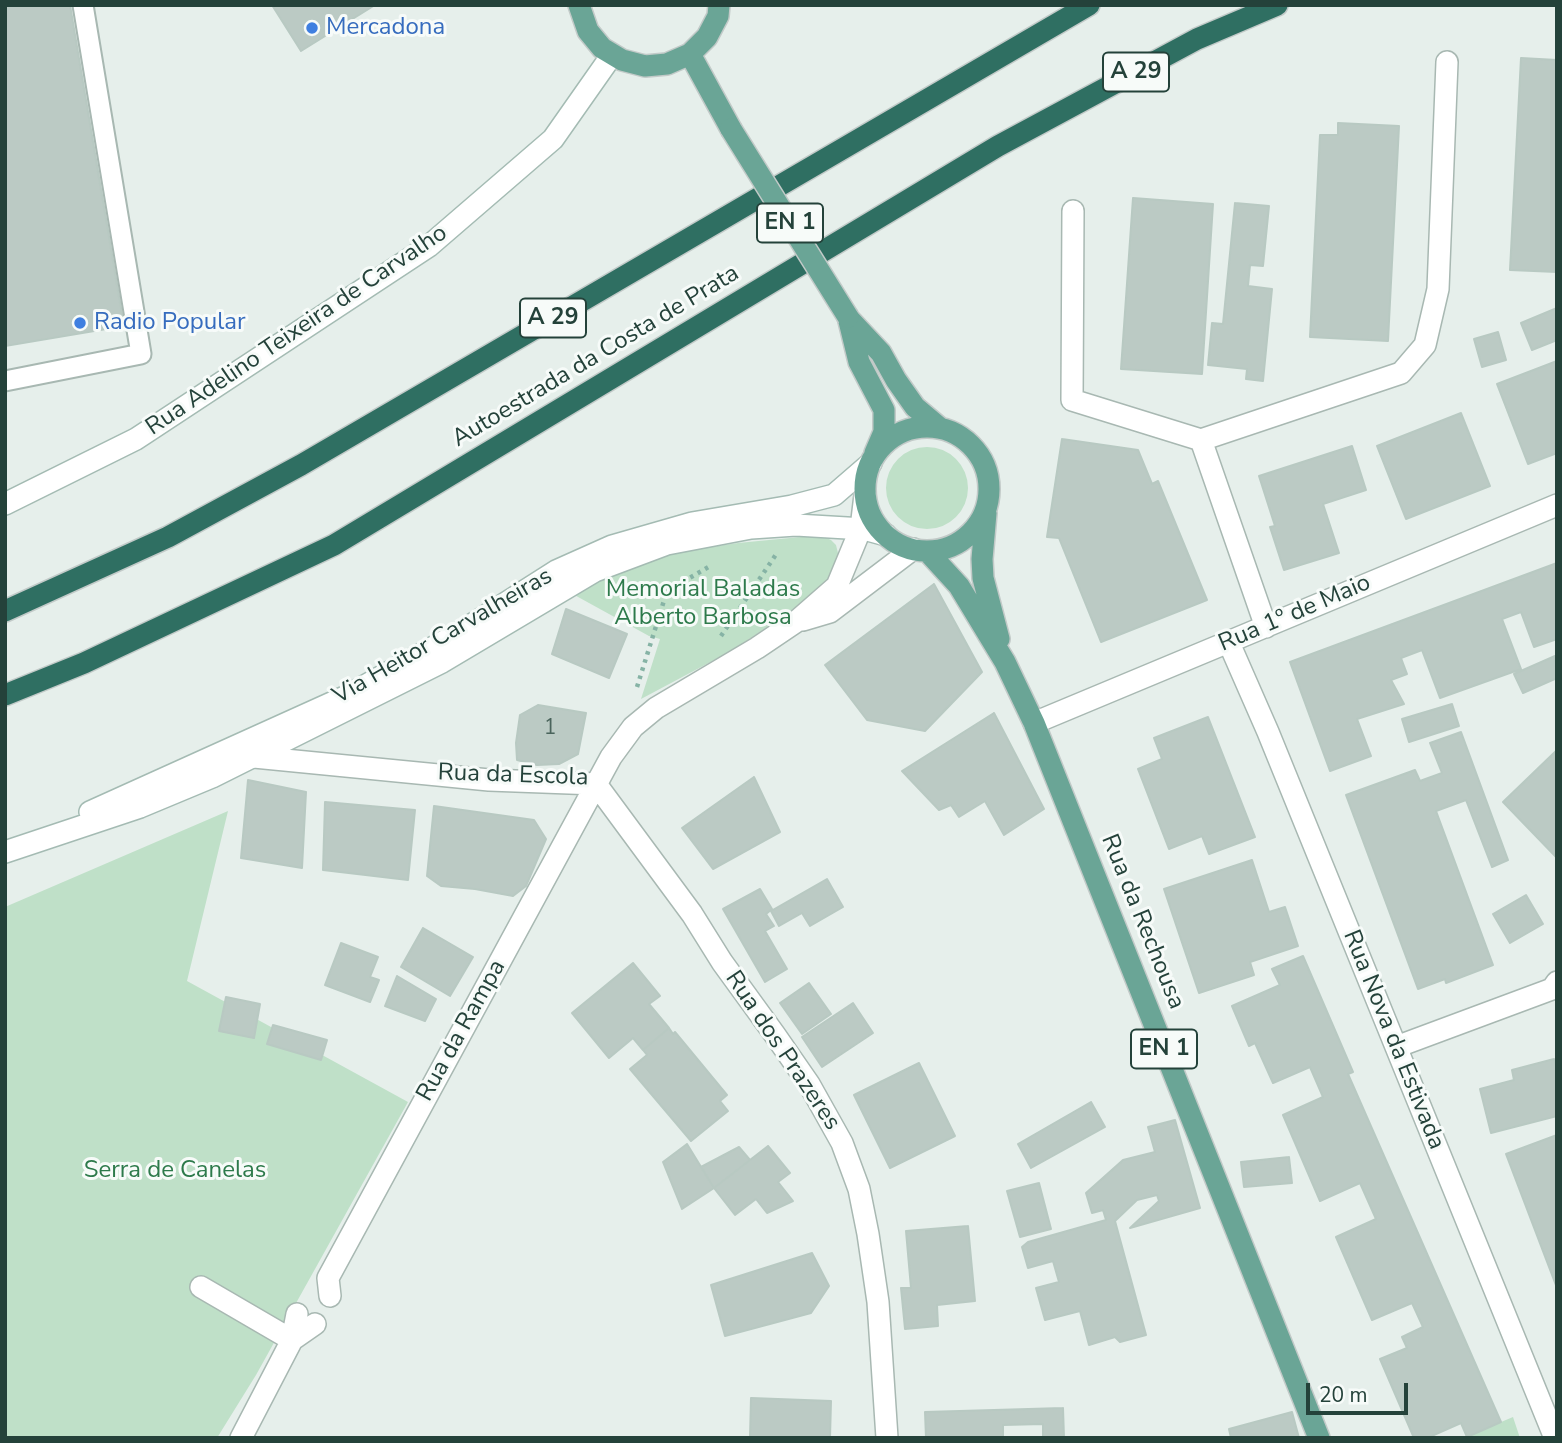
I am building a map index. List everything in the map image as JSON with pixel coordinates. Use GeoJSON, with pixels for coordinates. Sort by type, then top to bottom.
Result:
{"type":"FeatureCollection","features":[{"type":"Feature","properties":{"kind":"highway","name":"A 29"},"geometry":{"type":"LineString","coordinates":[[5,611],[168,537],[301,465],[1089,5]]}},
{"type":"Feature","properties":{"kind":"highway","name":"Autoestrada da Costa de Prata"},"geometry":{"type":"LineString","coordinates":[[5,695],[84,663],[334,545],[998,146],[1197,39],[1277,5]]}},
{"type":"Feature","properties":{"kind":"main road"},"geometry":{"type":"LineString","coordinates":[[579,5],[588,31],[602,48],[622,60],[645,66],[667,64],[690,54],[707,37],[718,16],[719,5]]}},
{"type":"Feature","properties":{"kind":"main road","name":"EN 1"},"geometry":{"type":"LineString","coordinates":[[690,54],[731,129],[848,317],[881,353],[915,407],[940,428],[964,439],[981,458],[989,483],[986,509]]}},
{"type":"Feature","properties":{"kind":"main road","name":"EN 1"},"geometry":{"type":"LineString","coordinates":[[848,317],[859,362],[884,410],[884,432],[872,460],[865,484],[865,495]]}},
{"type":"Feature","properties":{"kind":"main road"},"geometry":{"type":"LineString","coordinates":[[872,460],[891,438],[903,432],[928,426],[940,428]]}},
{"type":"Feature","properties":{"kind":"main road"},"geometry":{"type":"LineString","coordinates":[[865,495],[872,516],[886,535]]}},
{"type":"Feature","properties":{"kind":"main road"},"geometry":{"type":"LineString","coordinates":[[920,550],[939,550],[963,539],[973,531],[986,509]]}},
{"type":"Feature","properties":{"kind":"main road","name":"Rua da Rechousa"},"geometry":{"type":"LineString","coordinates":[[986,509],[983,578],[1005,662]]}},
{"type":"Feature","properties":{"kind":"main road","name":"EN 1"},"geometry":{"type":"LineString","coordinates":[[886,535],[920,550]]}},
{"type":"Feature","properties":{"kind":"main road","name":"Rua da Rechousa"},"geometry":{"type":"LineString","coordinates":[[920,550],[958,586],[1005,662],[1034,723],[1319,1438]]}},
{"type":"Feature","properties":{"kind":"street","name":"Rua Adelino Teixeira de Carvalho"},"geometry":{"type":"LineString","coordinates":[[5,503],[136,439],[429,246],[553,139],[612,54]]}},
{"type":"Feature","properties":{"kind":"street"},"geometry":{"type":"LineString","coordinates":[[1073,211],[1072,400],[1201,440],[1401,373],[1425,345],[1438,289],[1447,61]]}},
{"type":"Feature","properties":{"kind":"street"},"geometry":{"type":"LineString","coordinates":[[1201,440],[1266,627]]}},
{"type":"Feature","properties":{"kind":"street","name":"Via Heitor Carvalheiras"},"geometry":{"type":"LineString","coordinates":[[14,850],[112,801],[347,695],[457,634],[556,571],[612,546],[692,523],[792,506],[834,495],[872,460]]}},
{"type":"Feature","properties":{"kind":"street","name":"Rua da Escola"},"geometry":{"type":"LineString","coordinates":[[254,757],[489,780],[596,784],[611,757],[633,727],[648,714],[797,621],[836,586],[861,528],[865,495]]}},
{"type":"Feature","properties":{"kind":"street","name":"Rua 1º de Maio"},"geometry":{"type":"LineString","coordinates":[[1034,723],[1557,505]]}},
{"type":"Feature","properties":{"kind":"street","name":"Via Heitor Carvalheiras"},"geometry":{"type":"LineString","coordinates":[[14,850],[140,807],[254,757],[442,662],[595,571],[631,557],[667,544],[751,528],[796,524],[861,528],[886,535]]}},
{"type":"Feature","properties":{"kind":"street","name":"Rua da Escola"},"geometry":{"type":"LineString","coordinates":[[797,621],[830,611],[920,550]]}},
{"type":"Feature","properties":{"kind":"street","name":"Rua Nova da Estivada"},"geometry":{"type":"LineString","coordinates":[[1229,643],[1268,732],[1555,1438]]}},
{"type":"Feature","properties":{"kind":"street","name":"Rua da Rampa"},"geometry":{"type":"LineString","coordinates":[[323,1286],[596,784]]}},
{"type":"Feature","properties":{"kind":"street","name":"Rua dos Prazeres"},"geometry":{"type":"LineString","coordinates":[[596,784],[692,914],[722,962],[809,1084],[842,1143],[859,1189],[868,1234],[878,1302],[887,1438]]}},
{"type":"Feature","properties":{"kind":"street"},"geometry":{"type":"LineString","coordinates":[[1396,1047],[1552,989],[1557,982]]}},
{"type":"Feature","properties":{"kind":"street"},"geometry":{"type":"LineString","coordinates":[[201,1287],[292,1340]]}},
{"type":"Feature","properties":{"kind":"street"},"geometry":{"type":"LineString","coordinates":[[242,1438],[292,1340],[306,1319]]}},
{"type":"Feature","properties":{"kind":"lane"},"geometry":{"type":"LineString","coordinates":[[5,381],[141,354],[83,5]]}},
{"type":"Feature","properties":{"kind":"path"},"geometry":{"type":"LineString","coordinates":[[716,644],[783,545]]}},
{"type":"Feature","properties":{"kind":"path"},"geometry":{"type":"LineString","coordinates":[[634,697],[667,591],[718,562]]}},
{"type":"Feature","properties":{"kind":"green space"},"geometry":{"type":"Polygon","coordinates":[[[927,447],[943,450],[956,459],[965,472],[968,488],[965,504],[956,517],[943,526],[927,529],[911,526],[898,517],[889,504],[886,488],[889,472],[898,459],[911,450],[927,447]]]}},
{"type":"Feature","properties":{"kind":"green space","name":"Memorial Baladas Alberto Barbosa"},"geometry":{"type":"Polygon","coordinates":[[[821,535],[836,545],[839,557],[829,585],[733,650],[641,699],[660,639],[649,636],[569,592],[670,553],[821,535]]]}},
{"type":"Feature","properties":{"kind":"green space","name":"Serra de Canelas"},"geometry":{"type":"Polygon","coordinates":[[[228,811],[187,981],[408,1102],[256,1375],[217,1438],[5,1438],[5,907],[228,811]]]}},
{"type":"Feature","properties":{"kind":"green space"},"geometry":{"type":"Polygon","coordinates":[[[1513,1417],[1520,1438],[1463,1438],[1513,1417]]]}},
{"type":"Feature","properties":{"kind":"building"},"geometry":{"type":"Polygon","coordinates":[[[5,5],[70,5],[124,326],[5,346],[5,5]]]}},
{"type":"Feature","properties":{"kind":"building","name":"Mercadona"},"geometry":{"type":"Polygon","coordinates":[[[272,5],[375,5],[301,51],[272,5]]]}},
{"type":"Feature","properties":{"kind":"building"},"geometry":{"type":"Polygon","coordinates":[[[1521,58],[1557,60],[1557,272],[1510,270],[1521,58]]]}},
{"type":"Feature","properties":{"kind":"building"},"geometry":{"type":"Polygon","coordinates":[[[1338,123],[1399,126],[1388,341],[1310,337],[1320,135],[1338,135],[1338,123]]]}},
{"type":"Feature","properties":{"kind":"building"},"geometry":{"type":"Polygon","coordinates":[[[1133,198],[1213,204],[1202,374],[1121,369],[1133,198]]]}},
{"type":"Feature","properties":{"kind":"building"},"geometry":{"type":"Polygon","coordinates":[[[1235,203],[1269,206],[1263,266],[1250,265],[1248,286],[1272,289],[1263,381],[1246,379],[1247,369],[1208,365],[1212,323],[1223,324],[1235,203]]]}},
{"type":"Feature","properties":{"kind":"building"},"geometry":{"type":"Polygon","coordinates":[[[1557,308],[1557,340],[1532,350],[1521,323],[1557,308]]]}},
{"type":"Feature","properties":{"kind":"building"},"geometry":{"type":"Polygon","coordinates":[[[1498,332],[1506,360],[1482,367],[1474,339],[1498,332]]]}},
{"type":"Feature","properties":{"kind":"building"},"geometry":{"type":"Polygon","coordinates":[[[1557,361],[1557,453],[1528,464],[1497,384],[1557,361]]]}},
{"type":"Feature","properties":{"kind":"building"},"geometry":{"type":"Polygon","coordinates":[[[1461,413],[1490,486],[1406,519],[1377,446],[1461,413]]]}},
{"type":"Feature","properties":{"kind":"building"},"geometry":{"type":"Polygon","coordinates":[[[1062,439],[1138,450],[1152,484],[1158,481],[1207,600],[1101,642],[1059,538],[1047,537],[1062,439]]]}},
{"type":"Feature","properties":{"kind":"building"},"geometry":{"type":"Polygon","coordinates":[[[1352,446],[1366,490],[1323,504],[1339,553],[1284,570],[1270,527],[1275,526],[1259,476],[1352,446]]]}},
{"type":"Feature","properties":{"kind":"building"},"geometry":{"type":"Polygon","coordinates":[[[1557,563],[1557,639],[1534,647],[1521,612],[1502,619],[1521,669],[1440,698],[1422,650],[1401,658],[1407,674],[1391,680],[1404,704],[1357,719],[1371,756],[1330,771],[1290,662],[1557,563]]]}},
{"type":"Feature","properties":{"kind":"building"},"geometry":{"type":"Polygon","coordinates":[[[934,584],[982,672],[925,731],[867,720],[825,665],[934,584]]]}},
{"type":"Feature","properties":{"kind":"building"},"geometry":{"type":"Polygon","coordinates":[[[566,609],[627,634],[609,678],[552,654],[566,609]]]}},
{"type":"Feature","properties":{"kind":"building"},"geometry":{"type":"Polygon","coordinates":[[[1555,656],[1557,678],[1523,693],[1514,674],[1555,656]]]}},
{"type":"Feature","properties":{"kind":"building"},"geometry":{"type":"Polygon","coordinates":[[[1452,704],[1459,726],[1409,742],[1402,719],[1452,704]]]}},
{"type":"Feature","properties":{"kind":"building"},"geometry":{"type":"Polygon","coordinates":[[[538,705],[586,713],[578,754],[559,764],[537,765],[517,760],[516,743],[520,715],[538,705]]]}},
{"type":"Feature","properties":{"kind":"building"},"geometry":{"type":"Polygon","coordinates":[[[994,713],[1044,809],[1004,835],[985,801],[959,817],[951,805],[939,810],[902,771],[994,713]]]}},
{"type":"Feature","properties":{"kind":"building"},"geometry":{"type":"Polygon","coordinates":[[[1208,717],[1255,837],[1209,854],[1202,836],[1169,849],[1138,769],[1162,759],[1154,738],[1208,717]]]}},
{"type":"Feature","properties":{"kind":"building"},"geometry":{"type":"Polygon","coordinates":[[[1461,732],[1508,860],[1492,867],[1466,800],[1436,811],[1493,965],[1446,983],[1445,979],[1418,989],[1346,795],[1415,770],[1420,781],[1442,773],[1430,743],[1461,732]]]}},
{"type":"Feature","properties":{"kind":"building"},"geometry":{"type":"Polygon","coordinates":[[[1557,750],[1557,858],[1503,802],[1557,750]]]}},
{"type":"Feature","properties":{"kind":"building"},"geometry":{"type":"Polygon","coordinates":[[[754,777],[780,832],[713,869],[682,828],[754,777]]]}},
{"type":"Feature","properties":{"kind":"building"},"geometry":{"type":"Polygon","coordinates":[[[248,780],[306,792],[302,868],[241,858],[248,780]]]}},
{"type":"Feature","properties":{"kind":"building"},"geometry":{"type":"Polygon","coordinates":[[[325,802],[415,810],[408,880],[323,870],[325,802]]]}},
{"type":"Feature","properties":{"kind":"building"},"geometry":{"type":"Polygon","coordinates":[[[434,806],[534,820],[546,839],[526,886],[513,896],[441,886],[427,876],[434,806]]]}},
{"type":"Feature","properties":{"kind":"building"},"geometry":{"type":"Polygon","coordinates":[[[1252,860],[1269,912],[1285,907],[1298,946],[1250,962],[1254,975],[1199,993],[1164,889],[1252,860]]]}},
{"type":"Feature","properties":{"kind":"building"},"geometry":{"type":"Polygon","coordinates":[[[827,879],[843,907],[810,926],[802,913],[779,926],[771,911],[827,879]]]}},
{"type":"Feature","properties":{"kind":"building"},"geometry":{"type":"Polygon","coordinates":[[[760,889],[772,909],[766,914],[774,926],[765,931],[787,969],[765,982],[723,909],[760,889]]]}},
{"type":"Feature","properties":{"kind":"building"},"geometry":{"type":"Polygon","coordinates":[[[1526,895],[1543,924],[1510,943],[1493,914],[1526,895]]]}},
{"type":"Feature","properties":{"kind":"building"},"geometry":{"type":"Polygon","coordinates":[[[423,928],[473,957],[450,996],[401,967],[423,928]]]}},
{"type":"Feature","properties":{"kind":"building"},"geometry":{"type":"Polygon","coordinates":[[[341,943],[378,957],[370,977],[379,980],[370,1002],[325,985],[341,943]]]}},
{"type":"Feature","properties":{"kind":"building"},"geometry":{"type":"Polygon","coordinates":[[[1303,956],[1353,1072],[1348,1074],[1501,1422],[1467,1437],[1461,1423],[1427,1438],[1414,1438],[1380,1359],[1407,1348],[1402,1337],[1423,1327],[1412,1303],[1372,1320],[1336,1237],[1376,1219],[1360,1183],[1320,1201],[1283,1115],[1323,1097],[1310,1067],[1273,1083],[1255,1043],[1249,1046],[1232,1006],[1280,985],[1272,969],[1303,956]]]}},
{"type":"Feature","properties":{"kind":"building"},"geometry":{"type":"Polygon","coordinates":[[[633,963],[660,996],[649,1004],[669,1028],[643,1050],[633,1038],[609,1058],[572,1013],[633,963]]]}},
{"type":"Feature","properties":{"kind":"building"},"geometry":{"type":"Polygon","coordinates":[[[397,976],[436,999],[425,1021],[385,1006],[397,976]]]}},
{"type":"Feature","properties":{"kind":"building"},"geometry":{"type":"Polygon","coordinates":[[[809,983],[831,1014],[802,1034],[780,1003],[809,983]]]}},
{"type":"Feature","properties":{"kind":"building"},"geometry":{"type":"Polygon","coordinates":[[[226,997],[260,1004],[254,1038],[219,1031],[226,997]]]}},
{"type":"Feature","properties":{"kind":"building"},"geometry":{"type":"Polygon","coordinates":[[[853,1003],[873,1033],[822,1067],[802,1037],[853,1003]]]}},
{"type":"Feature","properties":{"kind":"building"},"geometry":{"type":"Polygon","coordinates":[[[273,1025],[327,1040],[321,1060],[267,1044],[273,1025]]]}},
{"type":"Feature","properties":{"kind":"building"},"geometry":{"type":"Polygon","coordinates":[[[669,1028],[727,1095],[720,1101],[728,1111],[691,1141],[630,1069],[647,1055],[643,1050],[669,1028]]]}},
{"type":"Feature","properties":{"kind":"building"},"geometry":{"type":"Polygon","coordinates":[[[1554,1059],[1557,1069],[1557,1116],[1491,1133],[1480,1089],[1514,1080],[1512,1070],[1554,1059]]]}},
{"type":"Feature","properties":{"kind":"building"},"geometry":{"type":"Polygon","coordinates":[[[919,1063],[955,1136],[890,1168],[854,1095],[919,1063]]]}},
{"type":"Feature","properties":{"kind":"building"},"geometry":{"type":"Polygon","coordinates":[[[1091,1102],[1105,1127],[1031,1168],[1018,1144],[1091,1102]]]}},
{"type":"Feature","properties":{"kind":"building"},"geometry":{"type":"Polygon","coordinates":[[[1175,1120],[1200,1208],[1130,1228],[1159,1201],[1157,1195],[1137,1200],[1115,1221],[1146,1335],[1120,1342],[1115,1337],[1089,1345],[1080,1311],[1045,1320],[1036,1288],[1059,1282],[1053,1261],[1028,1268],[1022,1247],[1028,1242],[1106,1220],[1103,1210],[1092,1213],[1086,1193],[1123,1160],[1155,1152],[1148,1127],[1175,1120]]]}},
{"type":"Feature","properties":{"kind":"building"},"geometry":{"type":"Polygon","coordinates":[[[1557,1135],[1557,1288],[1506,1154],[1557,1135]]]}},
{"type":"Feature","properties":{"kind":"building"},"geometry":{"type":"Polygon","coordinates":[[[687,1144],[714,1188],[682,1209],[663,1162],[687,1144]]]}},
{"type":"Feature","properties":{"kind":"building"},"geometry":{"type":"Polygon","coordinates":[[[768,1146],[790,1173],[778,1182],[793,1201],[767,1213],[756,1199],[735,1215],[714,1188],[768,1146]]]}},
{"type":"Feature","properties":{"kind":"building"},"geometry":{"type":"Polygon","coordinates":[[[739,1147],[750,1160],[714,1188],[701,1167],[739,1147]]]}},
{"type":"Feature","properties":{"kind":"building"},"geometry":{"type":"Polygon","coordinates":[[[1289,1157],[1292,1183],[1244,1187],[1241,1162],[1289,1157]]]}},
{"type":"Feature","properties":{"kind":"building"},"geometry":{"type":"Polygon","coordinates":[[[1039,1183],[1051,1229],[1020,1237],[1007,1191],[1039,1183]]]}},
{"type":"Feature","properties":{"kind":"building"},"geometry":{"type":"Polygon","coordinates":[[[968,1226],[975,1301],[937,1305],[938,1326],[905,1329],[901,1288],[911,1288],[906,1231],[968,1226]]]}},
{"type":"Feature","properties":{"kind":"building"},"geometry":{"type":"Polygon","coordinates":[[[812,1253],[829,1286],[811,1313],[725,1336],[711,1285],[812,1253]]]}},
{"type":"Feature","properties":{"kind":"building"},"geometry":{"type":"Polygon","coordinates":[[[751,1398],[831,1401],[830,1438],[750,1438],[751,1398]]]}},
{"type":"Feature","properties":{"kind":"building"},"geometry":{"type":"Polygon","coordinates":[[[1063,1408],[1064,1438],[1043,1438],[1043,1424],[1003,1425],[1003,1438],[926,1438],[925,1412],[1063,1408]]]}},
{"type":"Feature","properties":{"kind":"building"},"geometry":{"type":"Polygon","coordinates":[[[1292,1412],[1299,1438],[1231,1438],[1229,1429],[1292,1412]]]}},
{"type":"Feature","properties":{"kind":"place","name":"Mercadona"},"geometry":{"type":"Point","coordinates":[312,28]}},
{"type":"Feature","properties":{"kind":"place","name":"Radio Popular"},"geometry":{"type":"Point","coordinates":[80,323]}}]}
